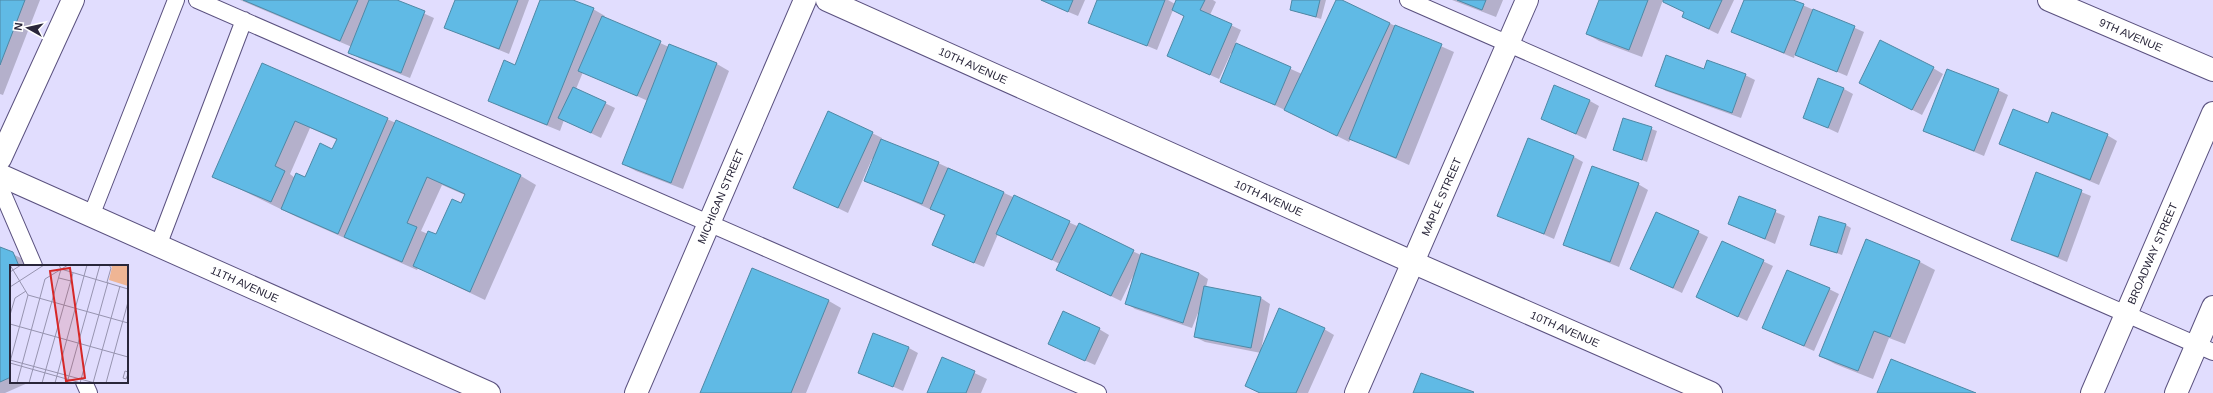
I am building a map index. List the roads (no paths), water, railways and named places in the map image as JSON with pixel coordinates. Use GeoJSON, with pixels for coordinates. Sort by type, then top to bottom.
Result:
{"type":"FeatureCollection","features":[{"type":"Feature","properties":{"kind":"street"},"geometry":{"type":"LineString","coordinates":[[0,159],[73,0]]}},
{"type":"Feature","properties":{"kind":"street","name":"MICHIGAN STREET"},"geometry":{"type":"LineString","coordinates":[[636,393],[806,0]]}},
{"type":"Feature","properties":{"kind":"street","name":"10TH AVENUE"},"geometry":{"type":"LineString","coordinates":[[827,0],[1412,262],[1711,393]]}},
{"type":"Feature","properties":{"kind":"street","name":"MAPLE STREET"},"geometry":{"type":"LineString","coordinates":[[1356,393],[1527,0]]}},
{"type":"Feature","properties":{"kind":"street","name":"9TH AVENUE"},"geometry":{"type":"LineString","coordinates":[[2049,0],[2213,70]]}},
{"type":"Feature","properties":{"kind":"street","name":"BROADWAY STREET"},"geometry":{"type":"LineString","coordinates":[[2092,393],[2213,113]]}},
{"type":"Feature","properties":{"kind":"street","name":"11TH AVENUE"},"geometry":{"type":"LineString","coordinates":[[0,176],[489,393]]}},
{"type":"Feature","properties":{"kind":"street"},"geometry":{"type":"LineString","coordinates":[[2176,393],[2205,348],[2213,307]]}},
{"type":"Feature","properties":{"kind":"lane"},"geometry":{"type":"LineString","coordinates":[[91,216],[176,0]]}},
{"type":"Feature","properties":{"kind":"lane"},"geometry":{"type":"LineString","coordinates":[[197,0],[1098,393]]}},
{"type":"Feature","properties":{"kind":"lane"},"geometry":{"type":"LineString","coordinates":[[1408,0],[2205,348]]}},
{"type":"Feature","properties":{"kind":"lane"},"geometry":{"type":"LineString","coordinates":[[158,246],[244,20]]}},
{"type":"Feature","properties":{"kind":"lane"},"geometry":{"type":"LineString","coordinates":[[0,187],[34,265]]}},
{"type":"Feature","properties":{"kind":"lane"},"geometry":{"type":"LineString","coordinates":[[84,383],[89,393]]}}]}
